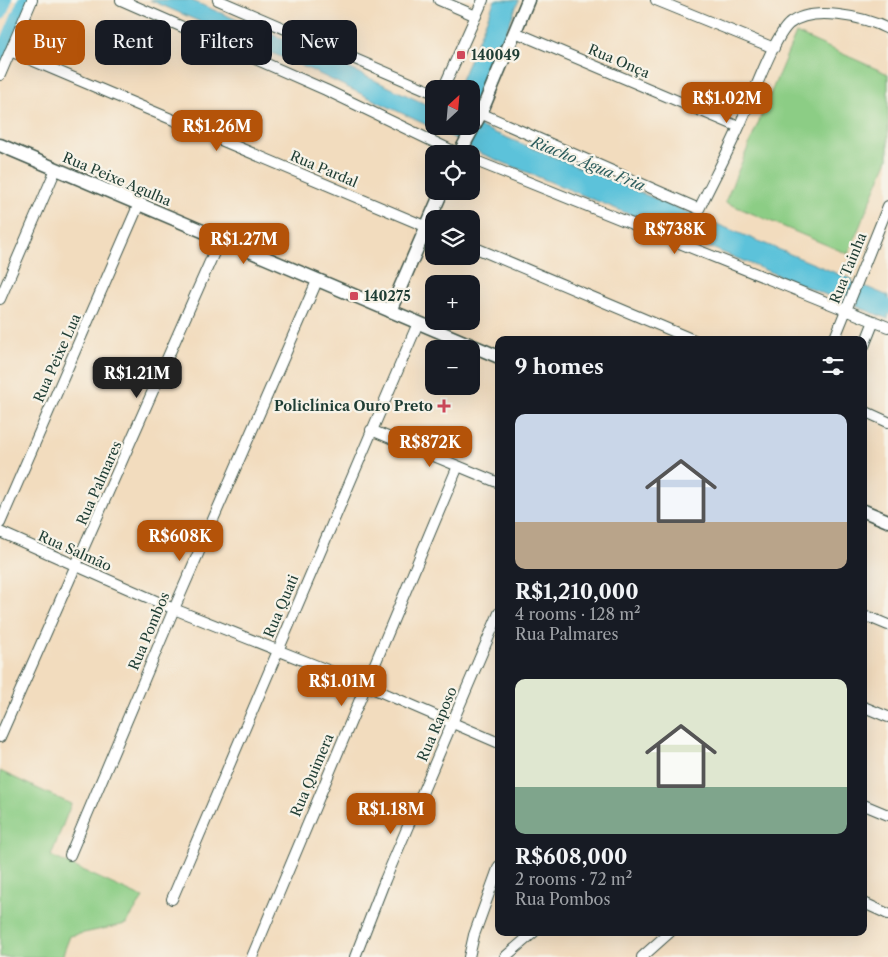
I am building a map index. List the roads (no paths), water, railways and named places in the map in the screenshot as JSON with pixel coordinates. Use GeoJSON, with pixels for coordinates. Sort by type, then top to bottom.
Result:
{"type":"FeatureCollection","features":[{"type":"Feature","properties":{"kind":"street"},"geometry":{"type":"LineString","coordinates":[[0,75],[32,0]]}},
{"type":"Feature","properties":{"kind":"street"},"geometry":{"type":"LineString","coordinates":[[121,0],[326,90],[445,145]]}},
{"type":"Feature","properties":{"kind":"street"},"geometry":{"type":"LineString","coordinates":[[218,0],[425,89]]}},
{"type":"Feature","properties":{"kind":"street"},"geometry":{"type":"LineString","coordinates":[[439,0],[476,16]]}},
{"type":"Feature","properties":{"kind":"street"},"geometry":{"type":"LineString","coordinates":[[447,80],[483,0]]}},
{"type":"Feature","properties":{"kind":"street"},"geometry":{"type":"LineString","coordinates":[[480,107],[528,0]]}},
{"type":"Feature","properties":{"kind":"street"},"geometry":{"type":"LineString","coordinates":[[656,0],[774,48]]}},
{"type":"Feature","properties":{"kind":"street"},"geometry":{"type":"LineString","coordinates":[[480,114],[699,209],[739,127],[774,48],[788,24],[805,16],[824,14],[855,17],[888,29]]}},
{"type":"Feature","properties":{"kind":"street","name":"Rua Onça"},"geometry":{"type":"LineString","coordinates":[[515,32],[739,127]]}},
{"type":"Feature","properties":{"kind":"street","name":"Rua Pardal"},"geometry":{"type":"LineString","coordinates":[[10,51],[425,227]]}},
{"type":"Feature","properties":{"kind":"street","name":"Rua Peixe Agulha"},"geometry":{"type":"LineString","coordinates":[[0,145],[495,355]]}},
{"type":"Feature","properties":{"kind":"street"},"geometry":{"type":"LineString","coordinates":[[480,163],[847,308],[888,328]]}},
{"type":"Feature","properties":{"kind":"street"},"geometry":{"type":"LineString","coordinates":[[0,299],[56,169]]}},
{"type":"Feature","properties":{"kind":"street","name":"Rua Peixe Lua"},"geometry":{"type":"LineString","coordinates":[[0,523],[139,204]]}},
{"type":"Feature","properties":{"kind":"street","name":"Rua Tainha"},"geometry":{"type":"LineString","coordinates":[[836,336],[888,206]]}},
{"type":"Feature","properties":{"kind":"street"},"geometry":{"type":"LineString","coordinates":[[390,311],[425,239]]}},
{"type":"Feature","properties":{"kind":"street","name":"Rua Palmares"},"geometry":{"type":"LineString","coordinates":[[0,738],[77,568],[220,240]]}},
{"type":"Feature","properties":{"kind":"street"},"geometry":{"type":"LineString","coordinates":[[480,250],[685,336]]}},
{"type":"Feature","properties":{"kind":"street","name":"Rua Pombos"},"geometry":{"type":"LineString","coordinates":[[70,855],[174,609],[317,281]]}},
{"type":"Feature","properties":{"kind":"street"},"geometry":{"type":"LineString","coordinates":[[867,338],[874,321]]}},
{"type":"Feature","properties":{"kind":"street","name":"Rua Quati"},"geometry":{"type":"LineString","coordinates":[[172,899],[418,323]]}},
{"type":"Feature","properties":{"kind":"street"},"geometry":{"type":"LineString","coordinates":[[867,412],[888,422]]}},
{"type":"Feature","properties":{"kind":"street"},"geometry":{"type":"LineString","coordinates":[[371,430],[495,481]]}},
{"type":"Feature","properties":{"kind":"street","name":"Rua Quimera"},"geometry":{"type":"LineString","coordinates":[[252,957],[458,466]]}},
{"type":"Feature","properties":{"kind":"street"},"geometry":{"type":"LineString","coordinates":[[867,512],[888,521]]}},
{"type":"Feature","properties":{"kind":"street","name":"Rua Salmão"},"geometry":{"type":"LineString","coordinates":[[0,532],[77,568],[278,652],[365,685],[495,741]]}},
{"type":"Feature","properties":{"kind":"street"},"geometry":{"type":"LineString","coordinates":[[867,616],[888,625]]}},
{"type":"Feature","properties":{"kind":"street","name":"Rua Raposo"},"geometry":{"type":"LineString","coordinates":[[355,957],[495,623]]}},
{"type":"Feature","properties":{"kind":"street"},"geometry":{"type":"LineString","coordinates":[[867,708],[888,717]]}},
{"type":"Feature","properties":{"kind":"street"},"geometry":{"type":"LineString","coordinates":[[867,806],[888,815]]}},
{"type":"Feature","properties":{"kind":"street"},"geometry":{"type":"LineString","coordinates":[[469,957],[474,934],[495,877]]}},
{"type":"Feature","properties":{"kind":"street"},"geometry":{"type":"LineString","coordinates":[[867,904],[888,914]]}},
{"type":"Feature","properties":{"kind":"street"},"geometry":{"type":"LineString","coordinates":[[505,957],[529,936]]}},
{"type":"Feature","properties":{"kind":"street"},"geometry":{"type":"LineString","coordinates":[[642,957],[666,936]]}},
{"type":"Feature","properties":{"kind":"water"},"geometry":{"type":"Polygon","coordinates":[[[150,0],[190,0],[237,20],[196,20],[150,0]]]}},
{"type":"Feature","properties":{"kind":"water"},"geometry":{"type":"Polygon","coordinates":[[[495,0],[519,0],[480,95],[480,80],[461,80],[495,0]]]}},
{"type":"Feature","properties":{"kind":"water"},"geometry":{"type":"Polygon","coordinates":[[[272,35],[282,39],[282,57],[272,53],[272,35]]]}},
{"type":"Feature","properties":{"kind":"water"},"geometry":{"type":"Polygon","coordinates":[[[300,65],[342,65],[425,104],[425,124],[300,65]]]}},
{"type":"Feature","properties":{"kind":"water"},"geometry":{"type":"Polygon","coordinates":[[[480,127],[853,280],[844,302],[480,153],[480,145],[466,145],[448,135],[480,135],[480,127]]]}},
{"type":"Feature","properties":{"kind":"water"},"geometry":{"type":"Polygon","coordinates":[[[864,286],[888,296],[888,319],[856,306],[864,286]]]}},
{"type":"Feature","properties":{"kind":"waterway"},"geometry":{"type":"LineString","coordinates":[[0,13],[5,0]]}},
{"type":"Feature","properties":{"kind":"waterway"},"geometry":{"type":"LineString","coordinates":[[0,59],[25,0]]}},
{"type":"Feature","properties":{"kind":"waterway","name":"Riacho Água Fria"},"geometry":{"type":"LineString","coordinates":[[841,286],[888,307]]}},
{"type":"Feature","properties":{"kind":"place","name":"140049"},"geometry":{"type":"Point","coordinates":[461,55]}},
{"type":"Feature","properties":{"kind":"place","name":"140275"},"geometry":{"type":"Point","coordinates":[354,296]}},
{"type":"Feature","properties":{"kind":"place","name":"Policlínica Ouro Preto"},"geometry":{"type":"Point","coordinates":[444,406]}}]}
